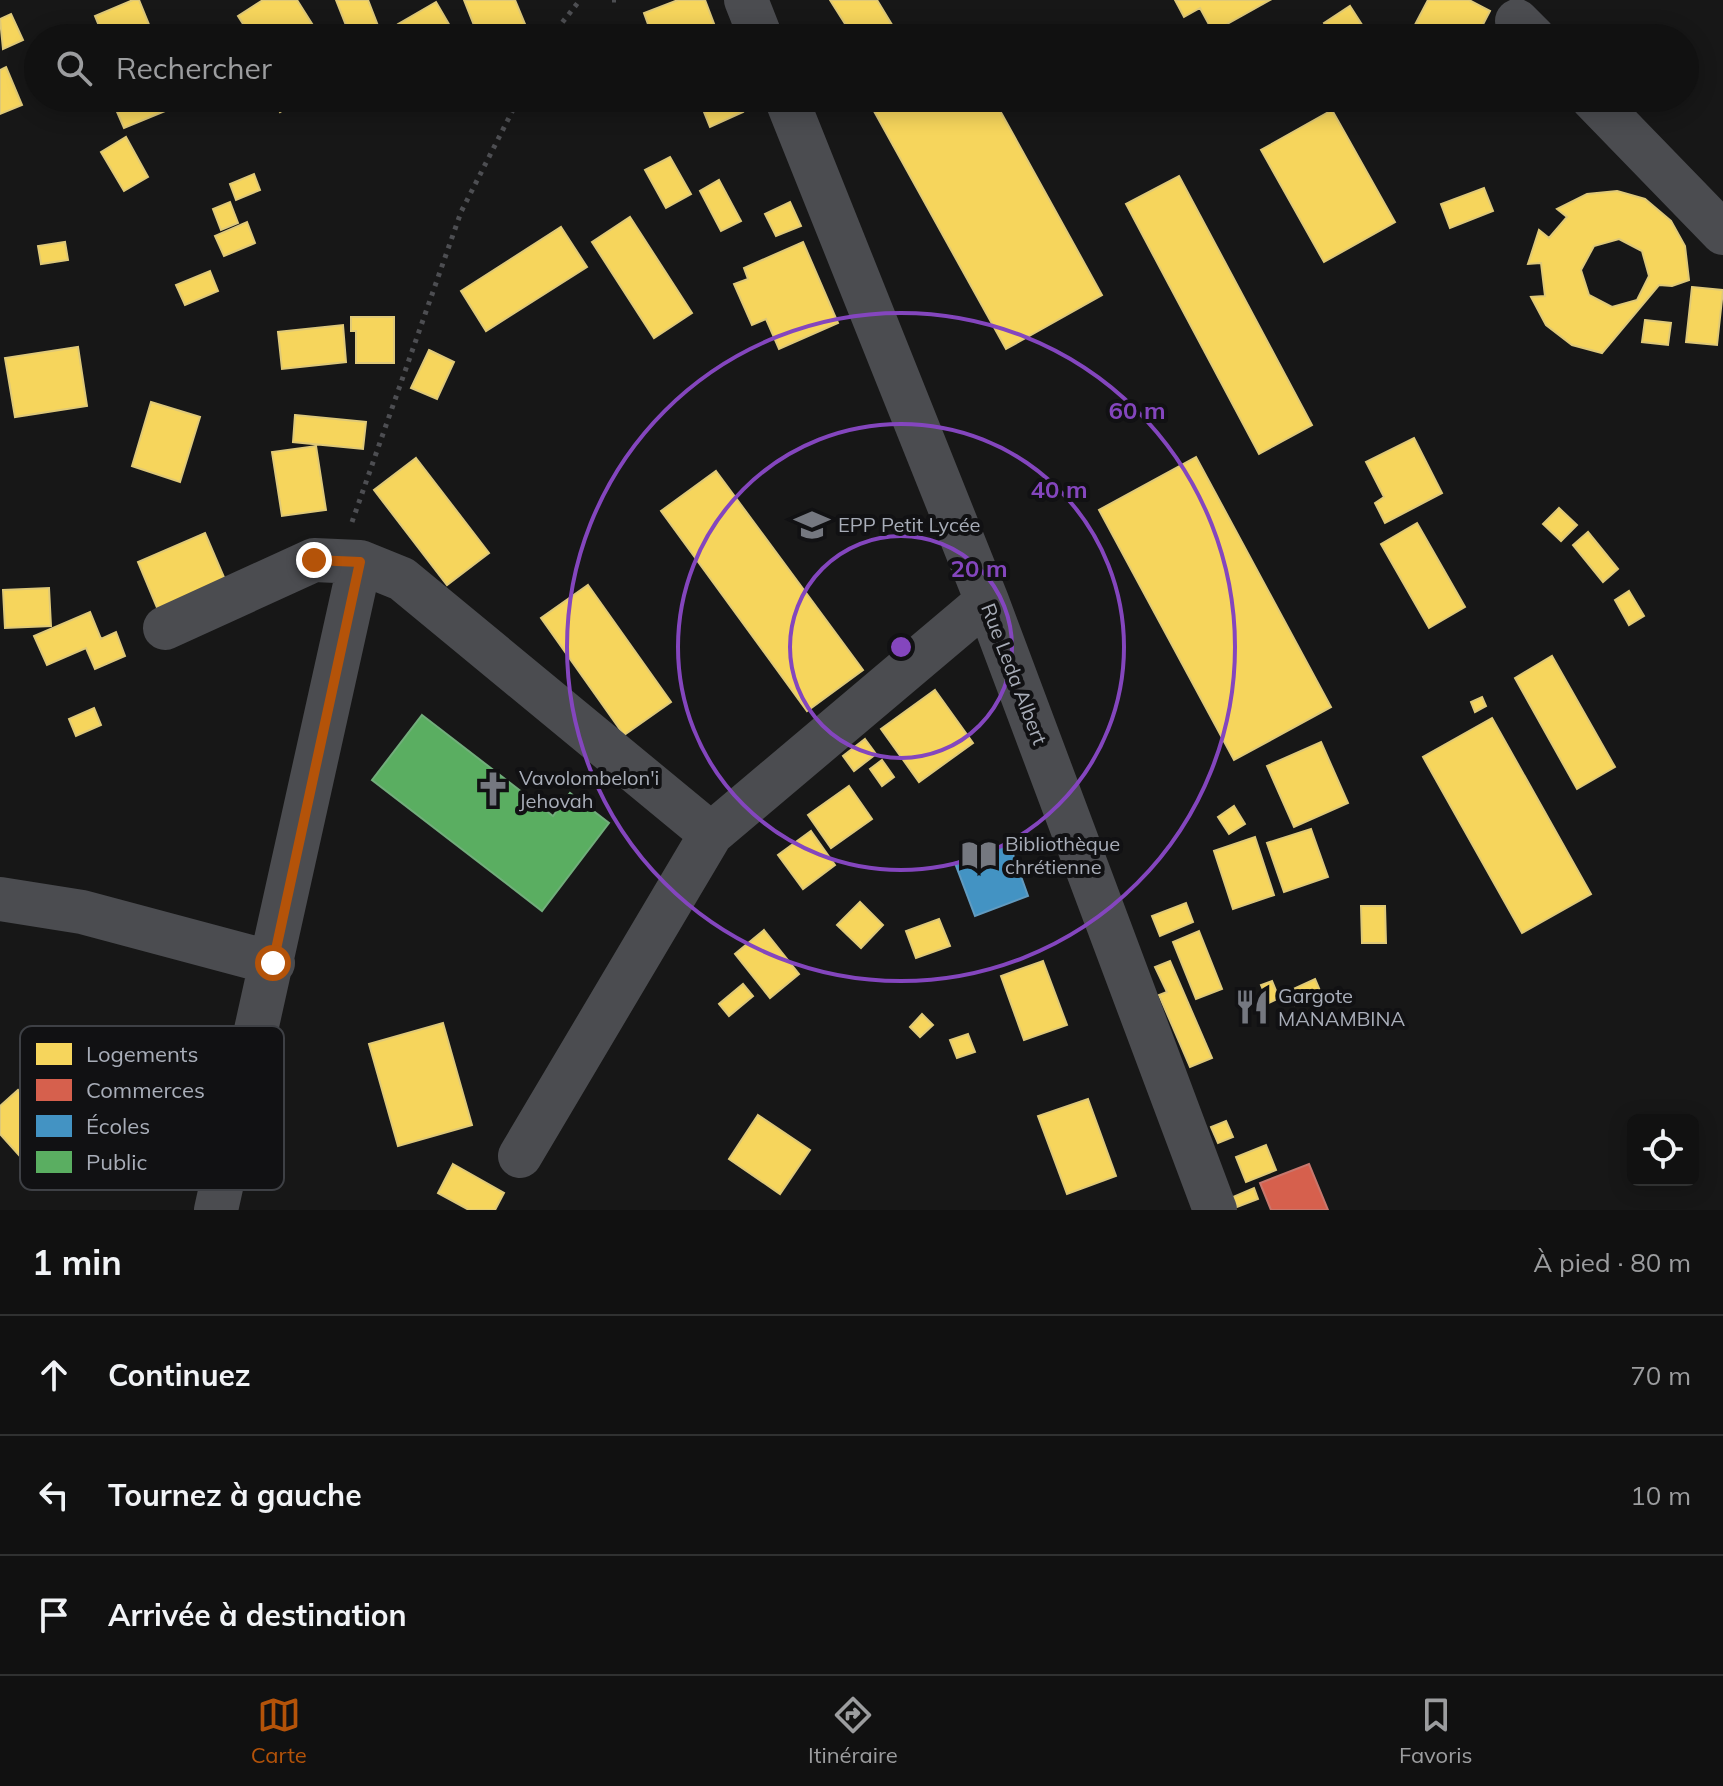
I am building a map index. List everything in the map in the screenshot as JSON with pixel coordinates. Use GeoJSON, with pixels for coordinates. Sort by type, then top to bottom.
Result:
{"type":"FeatureCollection","features":[{"type":"Feature","properties":{"kind":"street"},"geometry":{"type":"LineString","coordinates":[[746,0],[755,24]]}},
{"type":"Feature","properties":{"kind":"street","name":"Rue Leda Albert"},"geometry":{"type":"LineString","coordinates":[[792,112],[987,601],[1215,1210]]}},
{"type":"Feature","properties":{"kind":"street"},"geometry":{"type":"LineString","coordinates":[[1606,112],[1723,233]]}},
{"type":"Feature","properties":{"kind":"street"},"geometry":{"type":"LineString","coordinates":[[165,628],[314,560],[349,562],[402,579],[711,834]]}},
{"type":"Feature","properties":{"kind":"street"},"geometry":{"type":"LineString","coordinates":[[258,1026],[349,562]]}},
{"type":"Feature","properties":{"kind":"street"},"geometry":{"type":"LineString","coordinates":[[520,1156],[711,834],[987,601]]}},
{"type":"Feature","properties":{"kind":"street"},"geometry":{"type":"LineString","coordinates":[[0,899],[82,912],[273,963]]}},
{"type":"Feature","properties":{"kind":"street"},"geometry":{"type":"LineString","coordinates":[[216,1210],[221,1190]]}},
{"type":"Feature","properties":{"kind":"path"},"geometry":{"type":"LineString","coordinates":[[558,24],[580,0]]}},
{"type":"Feature","properties":{"kind":"path"},"geometry":{"type":"LineString","coordinates":[[349,562],[461,212],[512,112]]}},
{"type":"Feature","properties":{"kind":"building: Logements"},"geometry":{"type":"Polygon","coordinates":[[[139,0],[149,24],[98,24],[95,16],[139,0]]]}},
{"type":"Feature","properties":{"kind":"building: Logements"},"geometry":{"type":"Polygon","coordinates":[[[263,0],[297,0],[312,24],[243,24],[238,16],[263,0]]]}},
{"type":"Feature","properties":{"kind":"building: Logements"},"geometry":{"type":"Polygon","coordinates":[[[336,0],[368,0],[377,24],[345,24],[336,0]]]}},
{"type":"Feature","properties":{"kind":"building: Logements"},"geometry":{"type":"Polygon","coordinates":[[[464,0],[515,0],[525,24],[473,24],[464,0]]]}},
{"type":"Feature","properties":{"kind":"building: Logements"},"geometry":{"type":"Polygon","coordinates":[[[678,0],[705,0],[714,24],[648,24],[644,13],[678,0]]]}},
{"type":"Feature","properties":{"kind":"building: Logements"},"geometry":{"type":"Polygon","coordinates":[[[830,0],[877,0],[892,24],[845,24],[830,0]]]}},
{"type":"Feature","properties":{"kind":"building: Logements"},"geometry":{"type":"Polygon","coordinates":[[[1175,0],[1270,0],[1227,24],[1209,24],[1200,8],[1184,17],[1175,0]]]}},
{"type":"Feature","properties":{"kind":"building: Logements"},"geometry":{"type":"Polygon","coordinates":[[[1428,0],[1469,0],[1490,11],[1483,24],[1415,24],[1428,0]]]}},
{"type":"Feature","properties":{"kind":"building: Logements"},"geometry":{"type":"Polygon","coordinates":[[[436,2],[449,24],[398,24],[436,2]]]}},
{"type":"Feature","properties":{"kind":"building: Logements"},"geometry":{"type":"Polygon","coordinates":[[[1350,6],[1362,24],[1325,24],[1350,6]]]}},
{"type":"Feature","properties":{"kind":"building: Logements"},"geometry":{"type":"Polygon","coordinates":[[[11,14],[23,40],[3,49],[0,19],[11,14]]]}},
{"type":"Feature","properties":{"kind":"building: Logements"},"geometry":{"type":"Polygon","coordinates":[[[6,67],[22,105],[0,114],[0,70],[6,67]]]}},
{"type":"Feature","properties":{"kind":"building: Logements"},"geometry":{"type":"Polygon","coordinates":[[[117,112],[163,112],[124,128],[117,112]]]}},
{"type":"Feature","properties":{"kind":"building: Logements"},"geometry":{"type":"Polygon","coordinates":[[[704,112],[743,112],[710,127],[704,112]]]}},
{"type":"Feature","properties":{"kind":"building: Logements"},"geometry":{"type":"Polygon","coordinates":[[[874,112],[1001,112],[1102,295],[1006,349],[874,112]]]}},
{"type":"Feature","properties":{"kind":"building: Logements"},"geometry":{"type":"Polygon","coordinates":[[[1333,112],[1395,222],[1324,262],[1261,150],[1333,112]]]}},
{"type":"Feature","properties":{"kind":"building: Logements"},"geometry":{"type":"Polygon","coordinates":[[[126,137],[148,177],[124,191],[101,152],[126,137]]]}},
{"type":"Feature","properties":{"kind":"building: Logements"},"geometry":{"type":"Polygon","coordinates":[[[670,157],[691,194],[666,208],[645,170],[670,157]]]}},
{"type":"Feature","properties":{"kind":"building: Logements"},"geometry":{"type":"Polygon","coordinates":[[[254,174],[260,190],[236,200],[230,184],[254,174]]]}},
{"type":"Feature","properties":{"kind":"building: Logements"},"geometry":{"type":"Polygon","coordinates":[[[1179,176],[1312,425],[1259,454],[1126,204],[1179,176]]]}},
{"type":"Feature","properties":{"kind":"building: Logements"},"geometry":{"type":"Polygon","coordinates":[[[719,180],[741,221],[721,231],[700,191],[719,180]]]}},
{"type":"Feature","properties":{"kind":"building: Logements"},"geometry":{"type":"Polygon","coordinates":[[[1484,188],[1493,211],[1450,228],[1441,204],[1484,188]]]}},
{"type":"Feature","properties":{"kind":"building: Logements"},"geometry":{"type":"Polygon","coordinates":[[[1617,191],[1645,199],[1671,221],[1685,246],[1689,280],[1672,286],[1659,285],[1602,353],[1572,345],[1546,325],[1531,297],[1545,296],[1541,263],[1528,264],[1539,230],[1549,238],[1567,217],[1557,209],[1587,194],[1617,191]],[[1619,239],[1594,246],[1581,270],[1589,295],[1612,307],[1637,300],[1649,276],[1642,251],[1619,239]]]}},
{"type":"Feature","properties":{"kind":"building: Logements"},"geometry":{"type":"Polygon","coordinates":[[[230,202],[238,223],[221,230],[213,209],[230,202]]]}},
{"type":"Feature","properties":{"kind":"building: Logements"},"geometry":{"type":"Polygon","coordinates":[[[790,202],[801,226],[776,236],[765,214],[790,202]]]}},
{"type":"Feature","properties":{"kind":"building: Logements"},"geometry":{"type":"Polygon","coordinates":[[[630,217],[692,313],[654,338],[592,242],[630,217]]]}},
{"type":"Feature","properties":{"kind":"building: Logements"},"geometry":{"type":"Polygon","coordinates":[[[247,222],[255,243],[224,256],[215,236],[247,222]]]}},
{"type":"Feature","properties":{"kind":"building: Logements"},"geometry":{"type":"Polygon","coordinates":[[[561,227],[587,267],[486,331],[461,291],[561,227]]]}},
{"type":"Feature","properties":{"kind":"building: Logements"},"geometry":{"type":"Polygon","coordinates":[[[65,242],[68,260],[41,264],[38,246],[65,242]]]}},
{"type":"Feature","properties":{"kind":"building: Logements"},"geometry":{"type":"Polygon","coordinates":[[[803,242],[838,323],[779,349],[766,319],[752,325],[734,284],[748,279],[744,268],[803,242]]]}},
{"type":"Feature","properties":{"kind":"building: Logements"},"geometry":{"type":"Polygon","coordinates":[[[210,271],[218,291],[185,305],[176,285],[210,271]]]}},
{"type":"Feature","properties":{"kind":"building: Logements"},"geometry":{"type":"Polygon","coordinates":[[[1692,287],[1723,290],[1717,345],[1686,342],[1692,287]]]}},
{"type":"Feature","properties":{"kind":"building: Logements"},"geometry":{"type":"Polygon","coordinates":[[[351,317],[394,317],[394,363],[356,363],[356,331],[351,331],[351,317]]]}},
{"type":"Feature","properties":{"kind":"building: Logements"},"geometry":{"type":"Polygon","coordinates":[[[1645,320],[1671,323],[1668,345],[1642,342],[1645,320]]]}},
{"type":"Feature","properties":{"kind":"building: Logements"},"geometry":{"type":"Polygon","coordinates":[[[343,325],[346,362],[282,369],[278,332],[343,325]]]}},
{"type":"Feature","properties":{"kind":"building: Logements"},"geometry":{"type":"Polygon","coordinates":[[[78,347],[87,406],[15,417],[5,358],[78,347]]]}},
{"type":"Feature","properties":{"kind":"building: Logements"},"geometry":{"type":"Polygon","coordinates":[[[429,350],[454,362],[437,399],[411,388],[429,350]]]}},
{"type":"Feature","properties":{"kind":"building: Logements"},"geometry":{"type":"Polygon","coordinates":[[[151,402],[200,417],[180,482],[132,466],[151,402]]]}},
{"type":"Feature","properties":{"kind":"building: Logements"},"geometry":{"type":"Polygon","coordinates":[[[295,415],[366,422],[363,449],[293,442],[295,415]]]}},
{"type":"Feature","properties":{"kind":"building: Logements"},"geometry":{"type":"Polygon","coordinates":[[[1414,438],[1442,493],[1385,523],[1375,503],[1384,497],[1366,462],[1414,438]]]}},
{"type":"Feature","properties":{"kind":"building: Logements"},"geometry":{"type":"Polygon","coordinates":[[[316,446],[326,510],[282,516],[272,452],[316,446]]]}},
{"type":"Feature","properties":{"kind":"building: Logements"},"geometry":{"type":"Polygon","coordinates":[[[1196,457],[1331,707],[1234,760],[1099,510],[1196,457]]]}},
{"type":"Feature","properties":{"kind":"building: Logements"},"geometry":{"type":"Polygon","coordinates":[[[416,458],[489,553],[447,585],[374,490],[416,458]]]}},
{"type":"Feature","properties":{"kind":"building: Logements"},"geometry":{"type":"Polygon","coordinates":[[[716,471],[863,670],[807,711],[661,511],[716,471]]]}},
{"type":"Feature","properties":{"kind":"building: Logements"},"geometry":{"type":"Polygon","coordinates":[[[1559,508],[1577,525],[1561,541],[1543,524],[1559,508]]]}},
{"type":"Feature","properties":{"kind":"building: Logements"},"geometry":{"type":"Polygon","coordinates":[[[1417,523],[1465,607],[1429,628],[1381,544],[1417,523]]]}},
{"type":"Feature","properties":{"kind":"building: Logements"},"geometry":{"type":"Polygon","coordinates":[[[1588,532],[1618,569],[1603,582],[1573,545],[1588,532]]]}},
{"type":"Feature","properties":{"kind":"building: Logements"},"geometry":{"type":"Polygon","coordinates":[[[205,533],[226,582],[158,610],[138,562],[205,533]]]}},
{"type":"Feature","properties":{"kind":"building: Logements"},"geometry":{"type":"Polygon","coordinates":[[[588,585],[671,702],[624,735],[541,618],[588,585]]]}},
{"type":"Feature","properties":{"kind":"building: Logements"},"geometry":{"type":"Polygon","coordinates":[[[49,588],[51,626],[5,628],[3,590],[49,588]]]}},
{"type":"Feature","properties":{"kind":"building: Logements"},"geometry":{"type":"Polygon","coordinates":[[[1629,591],[1644,616],[1629,625],[1615,600],[1629,591]]]}},
{"type":"Feature","properties":{"kind":"building: Logements"},"geometry":{"type":"Polygon","coordinates":[[[90,612],[101,639],[116,632],[125,656],[95,669],[86,648],[47,665],[34,636],[90,612]]]}},
{"type":"Feature","properties":{"kind":"building: Logements"},"geometry":{"type":"Polygon","coordinates":[[[1552,656],[1615,767],[1577,789],[1515,678],[1552,656]]]}},
{"type":"Feature","properties":{"kind":"building: Logements"},"geometry":{"type":"Polygon","coordinates":[[[935,690],[973,743],[919,782],[881,729],[935,690]]]}},
{"type":"Feature","properties":{"kind":"building: Logements"},"geometry":{"type":"Polygon","coordinates":[[[1482,697],[1486,706],[1475,712],[1471,702],[1482,697]]]}},
{"type":"Feature","properties":{"kind":"building: Logements"},"geometry":{"type":"Polygon","coordinates":[[[94,708],[101,725],[76,736],[69,719],[94,708]]]}},
{"type":"Feature","properties":{"kind":"building: Logements"},"geometry":{"type":"Polygon","coordinates":[[[1492,718],[1591,894],[1522,933],[1423,757],[1492,718]]]}},
{"type":"Feature","properties":{"kind":"building: Logements"},"geometry":{"type":"Polygon","coordinates":[[[865,739],[876,754],[854,771],[843,756],[865,739]]]}},
{"type":"Feature","properties":{"kind":"building: Logements"},"geometry":{"type":"Polygon","coordinates":[[[1321,742],[1348,803],[1294,827],[1267,766],[1321,742]]]}},
{"type":"Feature","properties":{"kind":"building: Logements"},"geometry":{"type":"Polygon","coordinates":[[[882,760],[894,777],[882,786],[870,769],[882,760]]]}},
{"type":"Feature","properties":{"kind":"building: Logements"},"geometry":{"type":"Polygon","coordinates":[[[849,786],[872,819],[831,848],[808,815],[849,786]]]}},
{"type":"Feature","properties":{"kind":"building: Logements"},"geometry":{"type":"Polygon","coordinates":[[[1234,806],[1245,824],[1229,834],[1218,817],[1234,806]]]}},
{"type":"Feature","properties":{"kind":"building: Logements"},"geometry":{"type":"Polygon","coordinates":[[[1311,829],[1328,877],[1284,892],[1267,843],[1311,829]]]}},
{"type":"Feature","properties":{"kind":"building: Logements"},"geometry":{"type":"Polygon","coordinates":[[[811,831],[835,865],[803,889],[778,855],[811,831]]]}},
{"type":"Feature","properties":{"kind":"building: Logements"},"geometry":{"type":"Polygon","coordinates":[[[1255,837],[1274,895],[1233,909],[1214,851],[1255,837]]]}},
{"type":"Feature","properties":{"kind":"building: Logements"},"geometry":{"type":"Polygon","coordinates":[[[860,902],[883,925],[861,948],[837,925],[860,902]]]}},
{"type":"Feature","properties":{"kind":"building: Logements"},"geometry":{"type":"Polygon","coordinates":[[[1186,903],[1193,922],[1160,936],[1152,916],[1186,903]]]}},
{"type":"Feature","properties":{"kind":"building: Logements"},"geometry":{"type":"Polygon","coordinates":[[[1361,906],[1385,906],[1386,943],[1362,943],[1361,906]]]}},
{"type":"Feature","properties":{"kind":"building: Logements"},"geometry":{"type":"Polygon","coordinates":[[[939,919],[950,946],[916,958],[906,931],[939,919]]]}},
{"type":"Feature","properties":{"kind":"building: Logements"},"geometry":{"type":"Polygon","coordinates":[[[764,930],[799,974],[770,998],[735,954],[764,930]]]}},
{"type":"Feature","properties":{"kind":"building: Logements"},"geometry":{"type":"Polygon","coordinates":[[[1199,931],[1222,989],[1196,999],[1173,942],[1199,931]]]}},
{"type":"Feature","properties":{"kind":"building: Logements"},"geometry":{"type":"Polygon","coordinates":[[[1043,961],[1067,1025],[1024,1040],[1001,976],[1043,961]]]}},
{"type":"Feature","properties":{"kind":"building: Logements"},"geometry":{"type":"Polygon","coordinates":[[[1170,961],[1212,1058],[1190,1067],[1159,995],[1167,992],[1155,967],[1170,961]]]}},
{"type":"Feature","properties":{"kind":"building: Logements"},"geometry":{"type":"Polygon","coordinates":[[[1315,979],[1321,993],[1295,1005],[1289,991],[1315,979]]]}},
{"type":"Feature","properties":{"kind":"building: Logements"},"geometry":{"type":"Polygon","coordinates":[[[1272,981],[1279,998],[1269,1003],[1261,985],[1272,981]]]}},
{"type":"Feature","properties":{"kind":"building: Logements"},"geometry":{"type":"Polygon","coordinates":[[[743,984],[753,996],[729,1016],[719,1004],[743,984]]]}},
{"type":"Feature","properties":{"kind":"building: Logements"},"geometry":{"type":"Polygon","coordinates":[[[922,1014],[933,1025],[920,1037],[910,1027],[922,1014]]]}},
{"type":"Feature","properties":{"kind":"building: Logements"},"geometry":{"type":"Polygon","coordinates":[[[443,1023],[472,1125],[398,1146],[369,1044],[443,1023]]]}},
{"type":"Feature","properties":{"kind":"building: Logements"},"geometry":{"type":"Polygon","coordinates":[[[968,1034],[975,1052],[957,1058],[950,1040],[968,1034]]]}},
{"type":"Feature","properties":{"kind":"building: Logements"},"geometry":{"type":"Polygon","coordinates":[[[18,1090],[20,1092],[20,1156],[0,1134],[0,1106],[18,1090]]]}},
{"type":"Feature","properties":{"kind":"building: Logements"},"geometry":{"type":"Polygon","coordinates":[[[1088,1099],[1116,1176],[1067,1194],[1038,1116],[1088,1099]]]}},
{"type":"Feature","properties":{"kind":"building: Logements"},"geometry":{"type":"Polygon","coordinates":[[[758,1115],[810,1150],[780,1194],[729,1159],[758,1115]]]}},
{"type":"Feature","properties":{"kind":"building: Logements"},"geometry":{"type":"Polygon","coordinates":[[[1226,1121],[1233,1137],[1218,1143],[1211,1127],[1226,1121]]]}},
{"type":"Feature","properties":{"kind":"building: Logements"},"geometry":{"type":"Polygon","coordinates":[[[1266,1145],[1276,1170],[1246,1182],[1236,1157],[1266,1145]]]}},
{"type":"Feature","properties":{"kind":"building: Logements"},"geometry":{"type":"Polygon","coordinates":[[[453,1164],[504,1193],[495,1210],[469,1210],[438,1193],[453,1164]]]}},
{"type":"Feature","properties":{"kind":"building: Logements"},"geometry":{"type":"Polygon","coordinates":[[[1254,1188],[1258,1199],[1237,1207],[1233,1197],[1254,1188]]]}},
{"type":"Feature","properties":{"kind":"building: Commerces"},"geometry":{"type":"Polygon","coordinates":[[[1309,1164],[1328,1210],[1271,1210],[1260,1183],[1309,1164]]]}},
{"type":"Feature","properties":{"kind":"building: Écoles"},"geometry":{"type":"Polygon","coordinates":[[[1009,843],[1028,896],[975,916],[955,863],[1009,843]]]}},
{"type":"Feature","properties":{"kind":"building: Public"},"geometry":{"type":"Polygon","coordinates":[[[422,715],[553,816],[570,793],[609,823],[542,911],[372,780],[422,715]]]}},
{"type":"Feature","properties":{"kind":"place","name":"EPP Petit Lycée"},"geometry":{"type":"Point","coordinates":[812,525]}},
{"type":"Feature","properties":{"kind":"place","name":"Vavolombelon'i Jehovah"},"geometry":{"type":"Point","coordinates":[493,789]}},
{"type":"Feature","properties":{"kind":"place","name":"Bibliothèque chrétienne"},"geometry":{"type":"Point","coordinates":[979,855]}},
{"type":"Feature","properties":{"kind":"place","name":"Gargote MANAMBINA"},"geometry":{"type":"Point","coordinates":[1252,1007]}},
{"type":"Feature","properties":{"kind":"route"},"geometry":{"type":"LineString","coordinates":[[273,963],[360,562],[314,560]]}}]}
